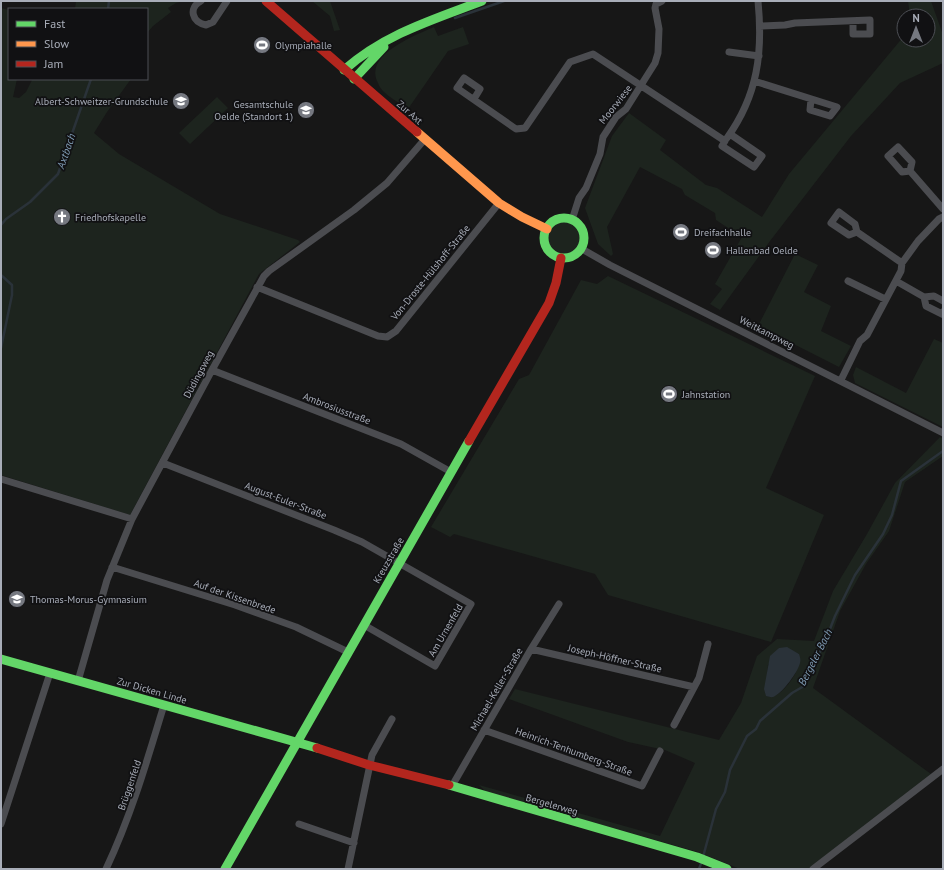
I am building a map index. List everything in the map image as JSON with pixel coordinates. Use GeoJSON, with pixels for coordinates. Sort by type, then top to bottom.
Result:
{"type":"FeatureCollection","features":[{"type":"Feature","properties":{"kind":"street"},"geometry":{"type":"LineString","coordinates":[[201,1],[196,4],[193,9],[193,14],[198,22],[206,25],[213,22],[227,1]]}},
{"type":"Feature","properties":{"kind":"street","name":"Zur Axt"},"geometry":{"type":"LineString","coordinates":[[266,1],[354,79],[499,203],[522,217],[547,229]]}},
{"type":"Feature","properties":{"kind":"street"},"geometry":{"type":"LineString","coordinates":[[344,70],[349,65],[388,39],[406,29],[422,25],[482,1]]}},
{"type":"Feature","properties":{"kind":"street","name":"Moorwiese"},"geometry":{"type":"LineString","coordinates":[[572,220],[579,198],[586,188],[600,154],[603,137],[616,117],[626,109],[655,63],[658,53],[659,29],[655,8],[656,4],[662,1]]}},
{"type":"Feature","properties":{"kind":"street"},"geometry":{"type":"LineString","coordinates":[[730,134],[762,156],[754,167],[722,146],[745,106],[754,81],[759,56],[760,26],[758,1]]}},
{"type":"Feature","properties":{"kind":"street"},"geometry":{"type":"LineString","coordinates":[[760,26],[853,21]]}},
{"type":"Feature","properties":{"kind":"street"},"geometry":{"type":"LineString","coordinates":[[354,79],[380,49],[422,25]]}},
{"type":"Feature","properties":{"kind":"street"},"geometry":{"type":"LineString","coordinates":[[729,52],[759,56]]}},
{"type":"Feature","properties":{"kind":"street"},"geometry":{"type":"LineString","coordinates":[[474,99],[516,129],[525,128],[570,62],[593,54],[725,141]]}},
{"type":"Feature","properties":{"kind":"street"},"geometry":{"type":"LineString","coordinates":[[754,81],[811,99]]}},
{"type":"Feature","properties":{"kind":"street","name":"Düdingsweg"},"geometry":{"type":"LineString","coordinates":[[78,681],[112,566],[132,519],[257,287],[269,271],[354,210],[387,184],[425,139]]}},
{"type":"Feature","properties":{"kind":"street"},"geometry":{"type":"LineString","coordinates":[[910,170],[943,209]]}},
{"type":"Feature","properties":{"kind":"street","name":"Von-Droste-Hülshoff-Straße"},"geometry":{"type":"LineString","coordinates":[[257,287],[378,336],[387,337],[396,331],[499,203]]}},
{"type":"Feature","properties":{"kind":"street"},"geometry":{"type":"LineString","coordinates":[[841,380],[860,341],[867,335],[896,281],[901,271],[902,263],[918,241],[939,219],[943,217]]}},
{"type":"Feature","properties":{"kind":"street"},"geometry":{"type":"LineString","coordinates":[[560,219],[572,220],[582,229],[584,242],[582,249],[573,256],[561,258],[552,254],[546,246],[545,234],[547,229],[555,221],[560,219]]}},
{"type":"Feature","properties":{"kind":"street"},"geometry":{"type":"LineString","coordinates":[[857,232],[902,263]]}},
{"type":"Feature","properties":{"kind":"street","name":"Weitkampweg"},"geometry":{"type":"LineString","coordinates":[[582,249],[610,265],[841,380],[943,433]]}},
{"type":"Feature","properties":{"kind":"street","name":"Kreuzstraße"},"geometry":{"type":"LineString","coordinates":[[225,869],[450,472],[549,303],[556,283],[561,258]]}},
{"type":"Feature","properties":{"kind":"street"},"geometry":{"type":"LineString","coordinates":[[848,281],[885,300]]}},
{"type":"Feature","properties":{"kind":"street"},"geometry":{"type":"LineString","coordinates":[[896,281],[924,297],[934,296],[943,301]]}},
{"type":"Feature","properties":{"kind":"street"},"geometry":{"type":"LineString","coordinates":[[924,297],[926,306],[942,314],[943,312]]}},
{"type":"Feature","properties":{"kind":"street","name":"Ambrosiusstraße"},"geometry":{"type":"LineString","coordinates":[[212,370],[401,444],[450,472]]}},
{"type":"Feature","properties":{"kind":"street","name":"August-Euler-Straße"},"geometry":{"type":"LineString","coordinates":[[163,463],[334,530],[362,542],[399,562]]}},
{"type":"Feature","properties":{"kind":"street"},"geometry":{"type":"LineString","coordinates":[[1,479],[132,519]]}},
{"type":"Feature","properties":{"kind":"street","name":"Am Urnenfeld"},"geometry":{"type":"LineString","coordinates":[[364,625],[435,666],[471,604],[399,562]]}},
{"type":"Feature","properties":{"kind":"street","name":"Auf der Kissenbrede"},"geometry":{"type":"LineString","coordinates":[[112,566],[235,605],[296,627],[348,652]]}},
{"type":"Feature","properties":{"kind":"street","name":"Michael-Keller-Straße"},"geometry":{"type":"LineString","coordinates":[[452,786],[531,649],[559,604]]}},
{"type":"Feature","properties":{"kind":"street"},"geometry":{"type":"LineString","coordinates":[[674,725],[699,678],[708,644]]}},
{"type":"Feature","properties":{"kind":"street","name":"Joseph-Höffner-Straße"},"geometry":{"type":"LineString","coordinates":[[531,649],[694,687]]}},
{"type":"Feature","properties":{"kind":"street","name":"Zur Dicken Linde"},"geometry":{"type":"LineString","coordinates":[[1,659],[298,742]]}},
{"type":"Feature","properties":{"kind":"street"},"geometry":{"type":"LineString","coordinates":[[1,824],[50,673]]}},
{"type":"Feature","properties":{"kind":"street","name":"Brüggenfeld"},"geometry":{"type":"LineString","coordinates":[[106,869],[130,815],[164,705]]}},
{"type":"Feature","properties":{"kind":"street"},"geometry":{"type":"LineString","coordinates":[[348,869],[369,764],[372,755],[392,719]]}},
{"type":"Feature","properties":{"kind":"street","name":"Heinrich-Tenhumberg-Straße"},"geometry":{"type":"LineString","coordinates":[[484,730],[642,786],[660,751]]}},
{"type":"Feature","properties":{"kind":"street","name":"Bergelerweg"},"geometry":{"type":"LineString","coordinates":[[298,742],[369,764],[452,786],[697,857],[727,869]]}},
{"type":"Feature","properties":{"kind":"street"},"geometry":{"type":"LineString","coordinates":[[813,869],[943,769]]}},
{"type":"Feature","properties":{"kind":"street"},"geometry":{"type":"LineString","coordinates":[[299,824],[354,844]]}},
{"type":"Feature","properties":{"kind":"shaded area"},"geometry":{"type":"Polygon","coordinates":[[[76,1],[184,1],[176,3],[168,8],[171,12],[148,32],[148,8],[75,8],[76,1]]]}},
{"type":"Feature","properties":{"kind":"shaded area"},"geometry":{"type":"Polygon","coordinates":[[[312,1],[330,1],[340,30],[334,31],[330,16],[312,1]]]}},
{"type":"Feature","properties":{"kind":"shaded area"},"geometry":{"type":"Polygon","coordinates":[[[908,1],[931,1],[933,8],[909,8],[908,1]]]}},
{"type":"Feature","properties":{"kind":"shaded area"},"geometry":{"type":"Polygon","coordinates":[[[1,8],[8,10],[8,80],[17,80],[13,97],[19,98],[26,92],[32,80],[130,80],[94,133],[119,154],[220,214],[298,240],[300,242],[259,274],[130,515],[1,475],[1,8]]]}},
{"type":"Feature","properties":{"kind":"shaded area"},"geometry":{"type":"Polygon","coordinates":[[[936,15],[943,35],[943,63],[900,83],[851,136],[770,241],[720,310],[710,304],[722,289],[715,284],[742,237],[716,220],[715,213],[685,195],[682,189],[640,167],[607,227],[613,254],[611,256],[598,244],[585,208],[612,136],[629,113],[666,140],[660,150],[706,185],[717,188],[762,217],[789,174],[896,46],[896,48],[936,48],[936,15]]]}},
{"type":"Feature","properties":{"kind":"shaded area"},"geometry":{"type":"Polygon","coordinates":[[[434,27],[438,36],[463,27],[469,44],[448,51],[408,109],[383,91],[378,83],[375,73],[378,64],[384,55],[404,41],[434,27]]]}},
{"type":"Feature","properties":{"kind":"shaded area"},"geometry":{"type":"Polygon","coordinates":[[[217,97],[228,108],[190,144],[179,133],[217,97]]]}},
{"type":"Feature","properties":{"kind":"shaded area"},"geometry":{"type":"Polygon","coordinates":[[[564,222],[570,223],[577,229],[580,238],[579,244],[573,251],[564,254],[558,253],[551,247],[548,238],[549,232],[555,225],[564,222]]]}},
{"type":"Feature","properties":{"kind":"shaded area"},"geometry":{"type":"Polygon","coordinates":[[[795,254],[818,265],[804,292],[831,306],[821,331],[851,346],[839,367],[758,326],[795,254]]]}},
{"type":"Feature","properties":{"kind":"shaded area"},"geometry":{"type":"Polygon","coordinates":[[[608,276],[815,376],[766,488],[824,515],[771,642],[608,595],[595,574],[454,534],[450,537],[431,527],[519,379],[529,375],[581,280],[597,284],[608,276]]]}},
{"type":"Feature","properties":{"kind":"shaded area"},"geometry":{"type":"Polygon","coordinates":[[[934,339],[943,343],[943,427],[855,383],[853,375],[856,367],[906,393],[934,339]]]}},
{"type":"Feature","properties":{"kind":"shaded area"},"geometry":{"type":"Polygon","coordinates":[[[940,437],[943,439],[943,456],[905,482],[889,531],[866,564],[840,611],[813,688],[931,774],[808,869],[740,869],[698,852],[486,792],[479,785],[660,836],[695,763],[665,750],[628,742],[509,699],[515,689],[719,740],[741,703],[757,656],[777,639],[814,641],[833,591],[895,483],[940,437]],[[779,648],[768,665],[766,696],[771,697],[784,689],[796,672],[799,654],[787,648],[779,648]]]}},
{"type":"Feature","properties":{"kind":"shaded area"},"geometry":{"type":"Polygon","coordinates":[[[787,647],[799,654],[799,667],[790,681],[778,694],[773,697],[766,696],[764,689],[770,656],[779,648],[787,647]]]}},
{"type":"Feature","properties":{"kind":"waterway","name":"Axtbach"},"geometry":{"type":"LineString","coordinates":[[108,8],[109,1]]}},
{"type":"Feature","properties":{"kind":"waterway"},"geometry":{"type":"LineString","coordinates":[[455,18],[504,1]]}},
{"type":"Feature","properties":{"kind":"waterway","name":"Axtbach"},"geometry":{"type":"LineString","coordinates":[[1,225],[6,219],[30,202],[58,174],[91,80]]}},
{"type":"Feature","properties":{"kind":"waterway","name":"Axtbach"},"geometry":{"type":"LineString","coordinates":[[1,275],[12,285],[12,295],[1,348]]}},
{"type":"Feature","properties":{"kind":"waterway","name":"Bergeler Bach"},"geometry":{"type":"LineString","coordinates":[[703,857],[716,809],[725,792],[730,770],[747,736],[756,729],[760,721],[792,693],[804,686],[813,663],[823,647],[835,616],[855,575],[883,534],[892,515],[901,481],[943,451]]}},
{"type":"Feature","properties":{"kind":"waterway","name":"Bergeler Bach"},"geometry":{"type":"LineString","coordinates":[[699,869],[702,861]]}},
{"type":"Feature","properties":{"kind":"traffic: fast"},"geometry":{"type":"LineString","coordinates":[[344,70],[360,57],[392,37],[482,1]]}},
{"type":"Feature","properties":{"kind":"traffic: fast"},"geometry":{"type":"LineString","coordinates":[[354,79],[384,47]]}},
{"type":"Feature","properties":{"kind":"traffic: fast"},"geometry":{"type":"LineString","coordinates":[[564,218],[572,220],[578,224],[582,230],[584,238],[582,246],[578,252],[572,256],[564,258],[556,256],[550,252],[546,246],[544,238],[546,230],[550,224],[556,220],[564,218]]}},
{"type":"Feature","properties":{"kind":"traffic: fast"},"geometry":{"type":"LineString","coordinates":[[225,869],[469,441]]}},
{"type":"Feature","properties":{"kind":"traffic: fast"},"geometry":{"type":"LineString","coordinates":[[1,659],[317,748]]}},
{"type":"Feature","properties":{"kind":"traffic: fast"},"geometry":{"type":"LineString","coordinates":[[449,785],[697,857],[727,869]]}},
{"type":"Feature","properties":{"kind":"traffic: slow"},"geometry":{"type":"LineString","coordinates":[[417,132],[499,203],[522,217],[547,229]]}},
{"type":"Feature","properties":{"kind":"traffic: jam"},"geometry":{"type":"LineString","coordinates":[[266,1],[417,132]]}},
{"type":"Feature","properties":{"kind":"traffic: jam"},"geometry":{"type":"LineString","coordinates":[[469,441],[549,303],[556,283],[561,258]]}},
{"type":"Feature","properties":{"kind":"traffic: jam"},"geometry":{"type":"LineString","coordinates":[[317,748],[369,765],[449,785]]}},
{"type":"Feature","properties":{"kind":"place","name":"Olympiahalle"},"geometry":{"type":"Point","coordinates":[262,45]}},
{"type":"Feature","properties":{"kind":"place","name":"Albert-Schweitzer-Grundschule"},"geometry":{"type":"Point","coordinates":[181,101]}},
{"type":"Feature","properties":{"kind":"place","name":"Gesamtschule Oelde (Standort 1)"},"geometry":{"type":"Point","coordinates":[306,110]}},
{"type":"Feature","properties":{"kind":"place","name":"Friedhofskapelle"},"geometry":{"type":"Point","coordinates":[62,217]}},
{"type":"Feature","properties":{"kind":"place","name":"Dreifachhalle"},"geometry":{"type":"Point","coordinates":[681,232]}},
{"type":"Feature","properties":{"kind":"place","name":"Hallenbad Oelde"},"geometry":{"type":"Point","coordinates":[713,250]}},
{"type":"Feature","properties":{"kind":"place","name":"Jahnstation"},"geometry":{"type":"Point","coordinates":[669,394]}},
{"type":"Feature","properties":{"kind":"place","name":"Thomas-Morus-Gymnasium"},"geometry":{"type":"Point","coordinates":[17,599]}}]}
